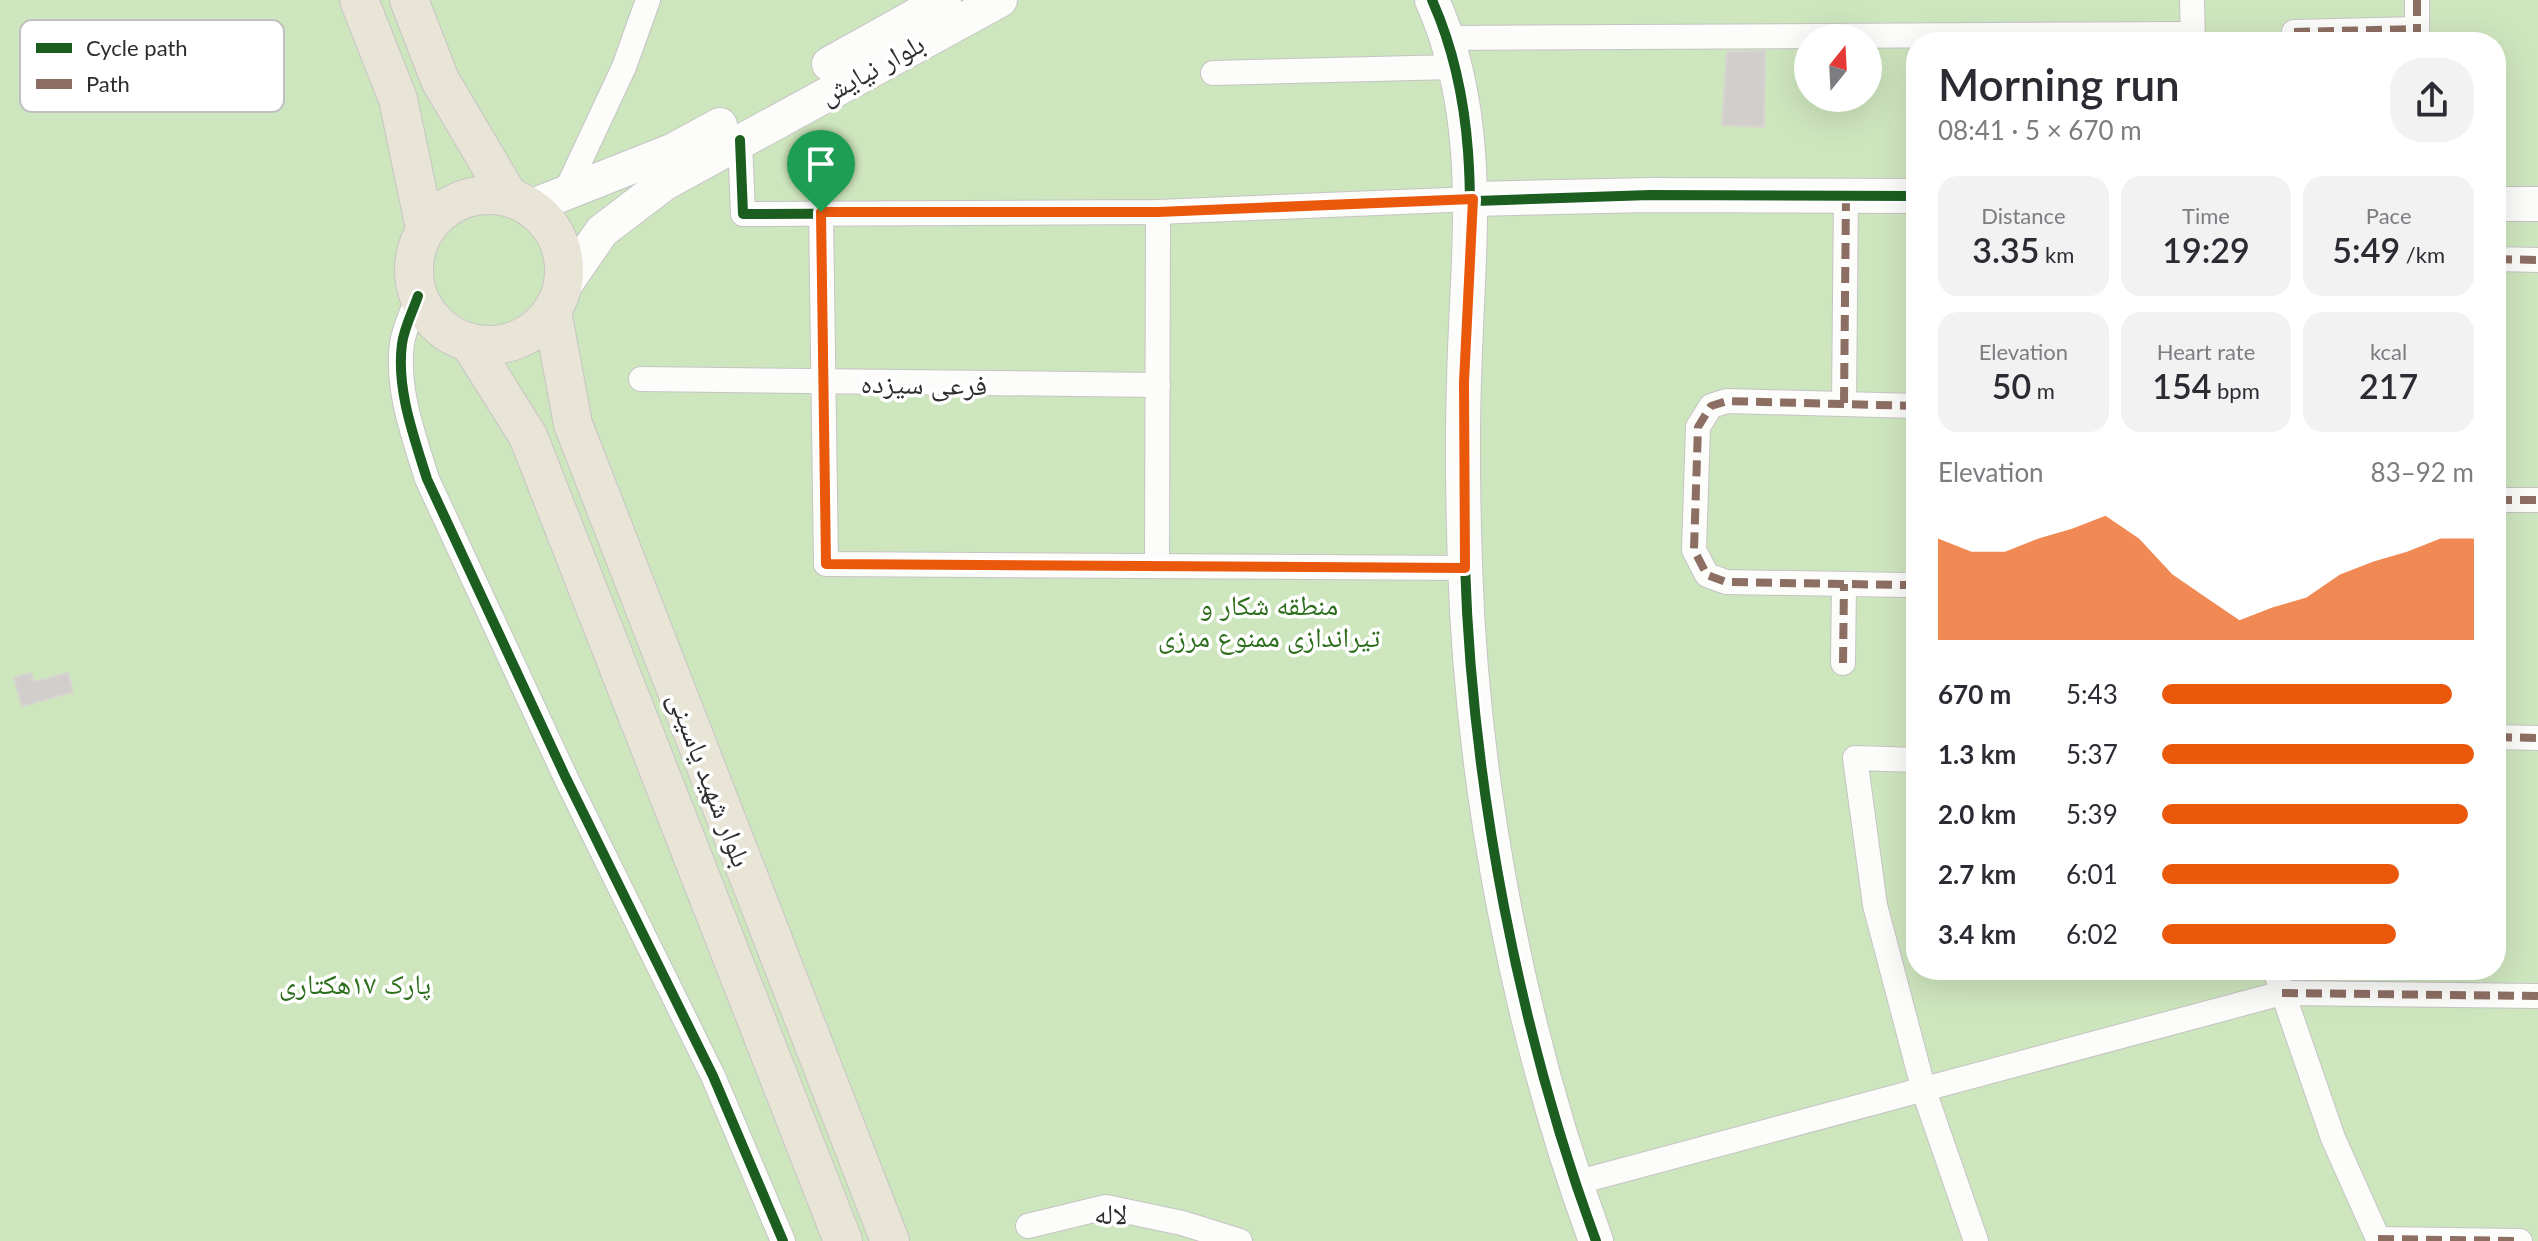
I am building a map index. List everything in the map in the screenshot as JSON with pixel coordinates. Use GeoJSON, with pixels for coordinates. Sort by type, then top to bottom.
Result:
{"type":"FeatureCollection","features":[{"type":"Feature","properties":{"kind":"main road"},"geometry":{"type":"LineString","coordinates":[[359,0],[398,99],[425,228]]}},
{"type":"Feature","properties":{"kind":"main road"},"geometry":{"type":"LineString","coordinates":[[409,0],[440,80],[519,202]]}},
{"type":"Feature","properties":{"kind":"main road"},"geometry":{"type":"LineString","coordinates":[[485,194],[519,202],[548,222],[560,243],[564,266],[557,300],[536,328],[516,340],[493,345],[469,342],[448,333],[430,317],[418,296],[413,273],[416,250],[425,228],[441,211],[462,199],[485,194]]}},
{"type":"Feature","properties":{"kind":"main road","name":"بلوار شهید یاسینی"},"geometry":{"type":"LineString","coordinates":[[557,300],[573,424],[890,1241]]}},
{"type":"Feature","properties":{"kind":"main road","name":"بلوار شهید یاسینی"},"geometry":{"type":"LineString","coordinates":[[469,342],[528,436],[843,1241]]}},
{"type":"Feature","properties":{"kind":"street"},"geometry":{"type":"LineString","coordinates":[[565,193],[624,67],[648,0]]}},
{"type":"Feature","properties":{"kind":"street","name":"بلوار نیایش"},"geometry":{"type":"LineString","coordinates":[[904,36],[944,0]]}},
{"type":"Feature","properties":{"kind":"street","name":"بلوار نیایش"},"geometry":{"type":"LineString","coordinates":[[519,202],[565,193],[674,150],[856,63],[904,36],[1000,0]]}},
{"type":"Feature","properties":{"kind":"street"},"geometry":{"type":"LineString","coordinates":[[1432,0],[1452,52],[1465,117],[1473,199],[1464,382],[1465,568],[1472,678],[1494,845],[1530,1022],[1575,1183],[1596,1241]]}},
{"type":"Feature","properties":{"kind":"street"},"geometry":{"type":"LineString","coordinates":[[2192,0],[2192,32]]}},
{"type":"Feature","properties":{"kind":"street"},"geometry":{"type":"LineString","coordinates":[[2417,0],[2417,32]]}},
{"type":"Feature","properties":{"kind":"street"},"geometry":{"type":"LineString","coordinates":[[1213,73],[1452,52],[1906,43]]}},
{"type":"Feature","properties":{"kind":"street","name":"بلوار نیایش"},"geometry":{"type":"LineString","coordinates":[[557,300],[602,231],[665,183],[740,140],[856,63]]}},
{"type":"Feature","properties":{"kind":"street"},"geometry":{"type":"LineString","coordinates":[[740,140],[743,214],[1158,212],[1473,199],[1906,196]]}},
{"type":"Feature","properties":{"kind":"street"},"geometry":{"type":"LineString","coordinates":[[1844,403],[1846,195]]}},
{"type":"Feature","properties":{"kind":"street"},"geometry":{"type":"LineString","coordinates":[[2506,204],[2538,204]]}},
{"type":"Feature","properties":{"kind":"street"},"geometry":{"type":"LineString","coordinates":[[821,212],[826,564],[1465,568]]}},
{"type":"Feature","properties":{"kind":"street"},"geometry":{"type":"LineString","coordinates":[[1157,566],[1158,212]]}},
{"type":"Feature","properties":{"kind":"street"},"geometry":{"type":"LineString","coordinates":[[2506,259],[2538,260]]}},
{"type":"Feature","properties":{"kind":"street"},"geometry":{"type":"LineString","coordinates":[[418,296],[402,340],[400,369],[413,433],[427,479],[565,776],[713,1076],[783,1241]]}},
{"type":"Feature","properties":{"kind":"street","name":"فرعی سیزده"},"geometry":{"type":"LineString","coordinates":[[641,379],[1158,385]]}},
{"type":"Feature","properties":{"kind":"street"},"geometry":{"type":"LineString","coordinates":[[1906,406],[1727,401],[1705,412],[1698,427],[1694,550],[1707,575],[1726,582],[1906,582]]}},
{"type":"Feature","properties":{"kind":"street"},"geometry":{"type":"LineString","coordinates":[[2506,500],[2538,500]]}},
{"type":"Feature","properties":{"kind":"street"},"geometry":{"type":"LineString","coordinates":[[1843,663],[1844,584]]}},
{"type":"Feature","properties":{"kind":"street"},"geometry":{"type":"LineString","coordinates":[[2506,737],[2538,738]]}},
{"type":"Feature","properties":{"kind":"street"},"geometry":{"type":"LineString","coordinates":[[1906,760],[1855,758],[1875,905],[1924,1091],[1969,1239]]}},
{"type":"Feature","properties":{"kind":"street"},"geometry":{"type":"LineString","coordinates":[[1575,1183],[1924,1091],[2279,982],[2538,996]]}},
{"type":"Feature","properties":{"kind":"street"},"geometry":{"type":"LineString","coordinates":[[2279,982],[2333,1138],[2378,1240],[2520,1241]]}},
{"type":"Feature","properties":{"kind":"street","name":"لاله"},"geometry":{"type":"LineString","coordinates":[[1028,1226],[1106,1207],[1182,1223],[1240,1241]]}},
{"type":"Feature","properties":{"kind":"green space","name":"منطقه شکار و تیراندازی ممنوع مرزی"},"geometry":{"type":"Polygon","coordinates":[[[0,0],[2538,0],[2538,1241],[0,1241],[0,0]]]}},
{"type":"Feature","properties":{"kind":"building"},"geometry":{"type":"Polygon","coordinates":[[[1765,51],[1764,127],[1722,125],[1727,52],[1765,51]]]}},
{"type":"Feature","properties":{"kind":"building"},"geometry":{"type":"Polygon","coordinates":[[[31,673],[34,682],[68,673],[73,692],[22,706],[14,678],[31,673]]]}},
{"type":"Feature","properties":{"kind":"marked path"},"geometry":{"type":"LineString","coordinates":[[2417,0],[2417,32]]}},
{"type":"Feature","properties":{"kind":"marked path"},"geometry":{"type":"LineString","coordinates":[[2294,32],[2417,29]]}},
{"type":"Feature","properties":{"kind":"marked path"},"geometry":{"type":"LineString","coordinates":[[1844,403],[1846,195]]}},
{"type":"Feature","properties":{"kind":"marked path"},"geometry":{"type":"LineString","coordinates":[[2506,259],[2538,260]]}},
{"type":"Feature","properties":{"kind":"marked path"},"geometry":{"type":"LineString","coordinates":[[1906,406],[1727,401],[1711,406],[1698,427],[1694,550],[1707,575],[1726,582],[1906,585]]}},
{"type":"Feature","properties":{"kind":"marked path"},"geometry":{"type":"LineString","coordinates":[[2506,500],[2538,500]]}},
{"type":"Feature","properties":{"kind":"marked path"},"geometry":{"type":"LineString","coordinates":[[1843,663],[1844,584]]}},
{"type":"Feature","properties":{"kind":"marked path"},"geometry":{"type":"LineString","coordinates":[[2506,737],[2538,738]]}},
{"type":"Feature","properties":{"kind":"marked path"},"geometry":{"type":"LineString","coordinates":[[2282,993],[2538,996]]}},
{"type":"Feature","properties":{"kind":"marked path"},"geometry":{"type":"LineString","coordinates":[[2378,1239],[2520,1241]]}},
{"type":"Feature","properties":{"kind":"cycle path"},"geometry":{"type":"LineString","coordinates":[[1432,0],[1449,46],[1461,93],[1467,140],[1470,236],[1463,404],[1465,565],[1469,649],[1489,821],[1504,908],[1544,1078],[1596,1241]]}},
{"type":"Feature","properties":{"kind":"cycle path"},"geometry":{"type":"LineString","coordinates":[[740,140],[743,214],[1158,212],[1650,195],[1906,196]]}},
{"type":"Feature","properties":{"kind":"cycle path"},"geometry":{"type":"LineString","coordinates":[[418,296],[403,338],[401,361],[407,413],[427,479],[565,776],[713,1076],[783,1241]]}},
{"type":"Feature","properties":{"kind":"route"},"geometry":{"type":"LineString","coordinates":[[1473,199],[1464,382],[1465,568],[826,564],[821,212],[1158,212],[1473,199]]}},
{"type":"Feature","properties":{"kind":"park label","name":"پارک ۱۷هکتاری"},"geometry":{"type":"Point","coordinates":[355,983]}}]}
